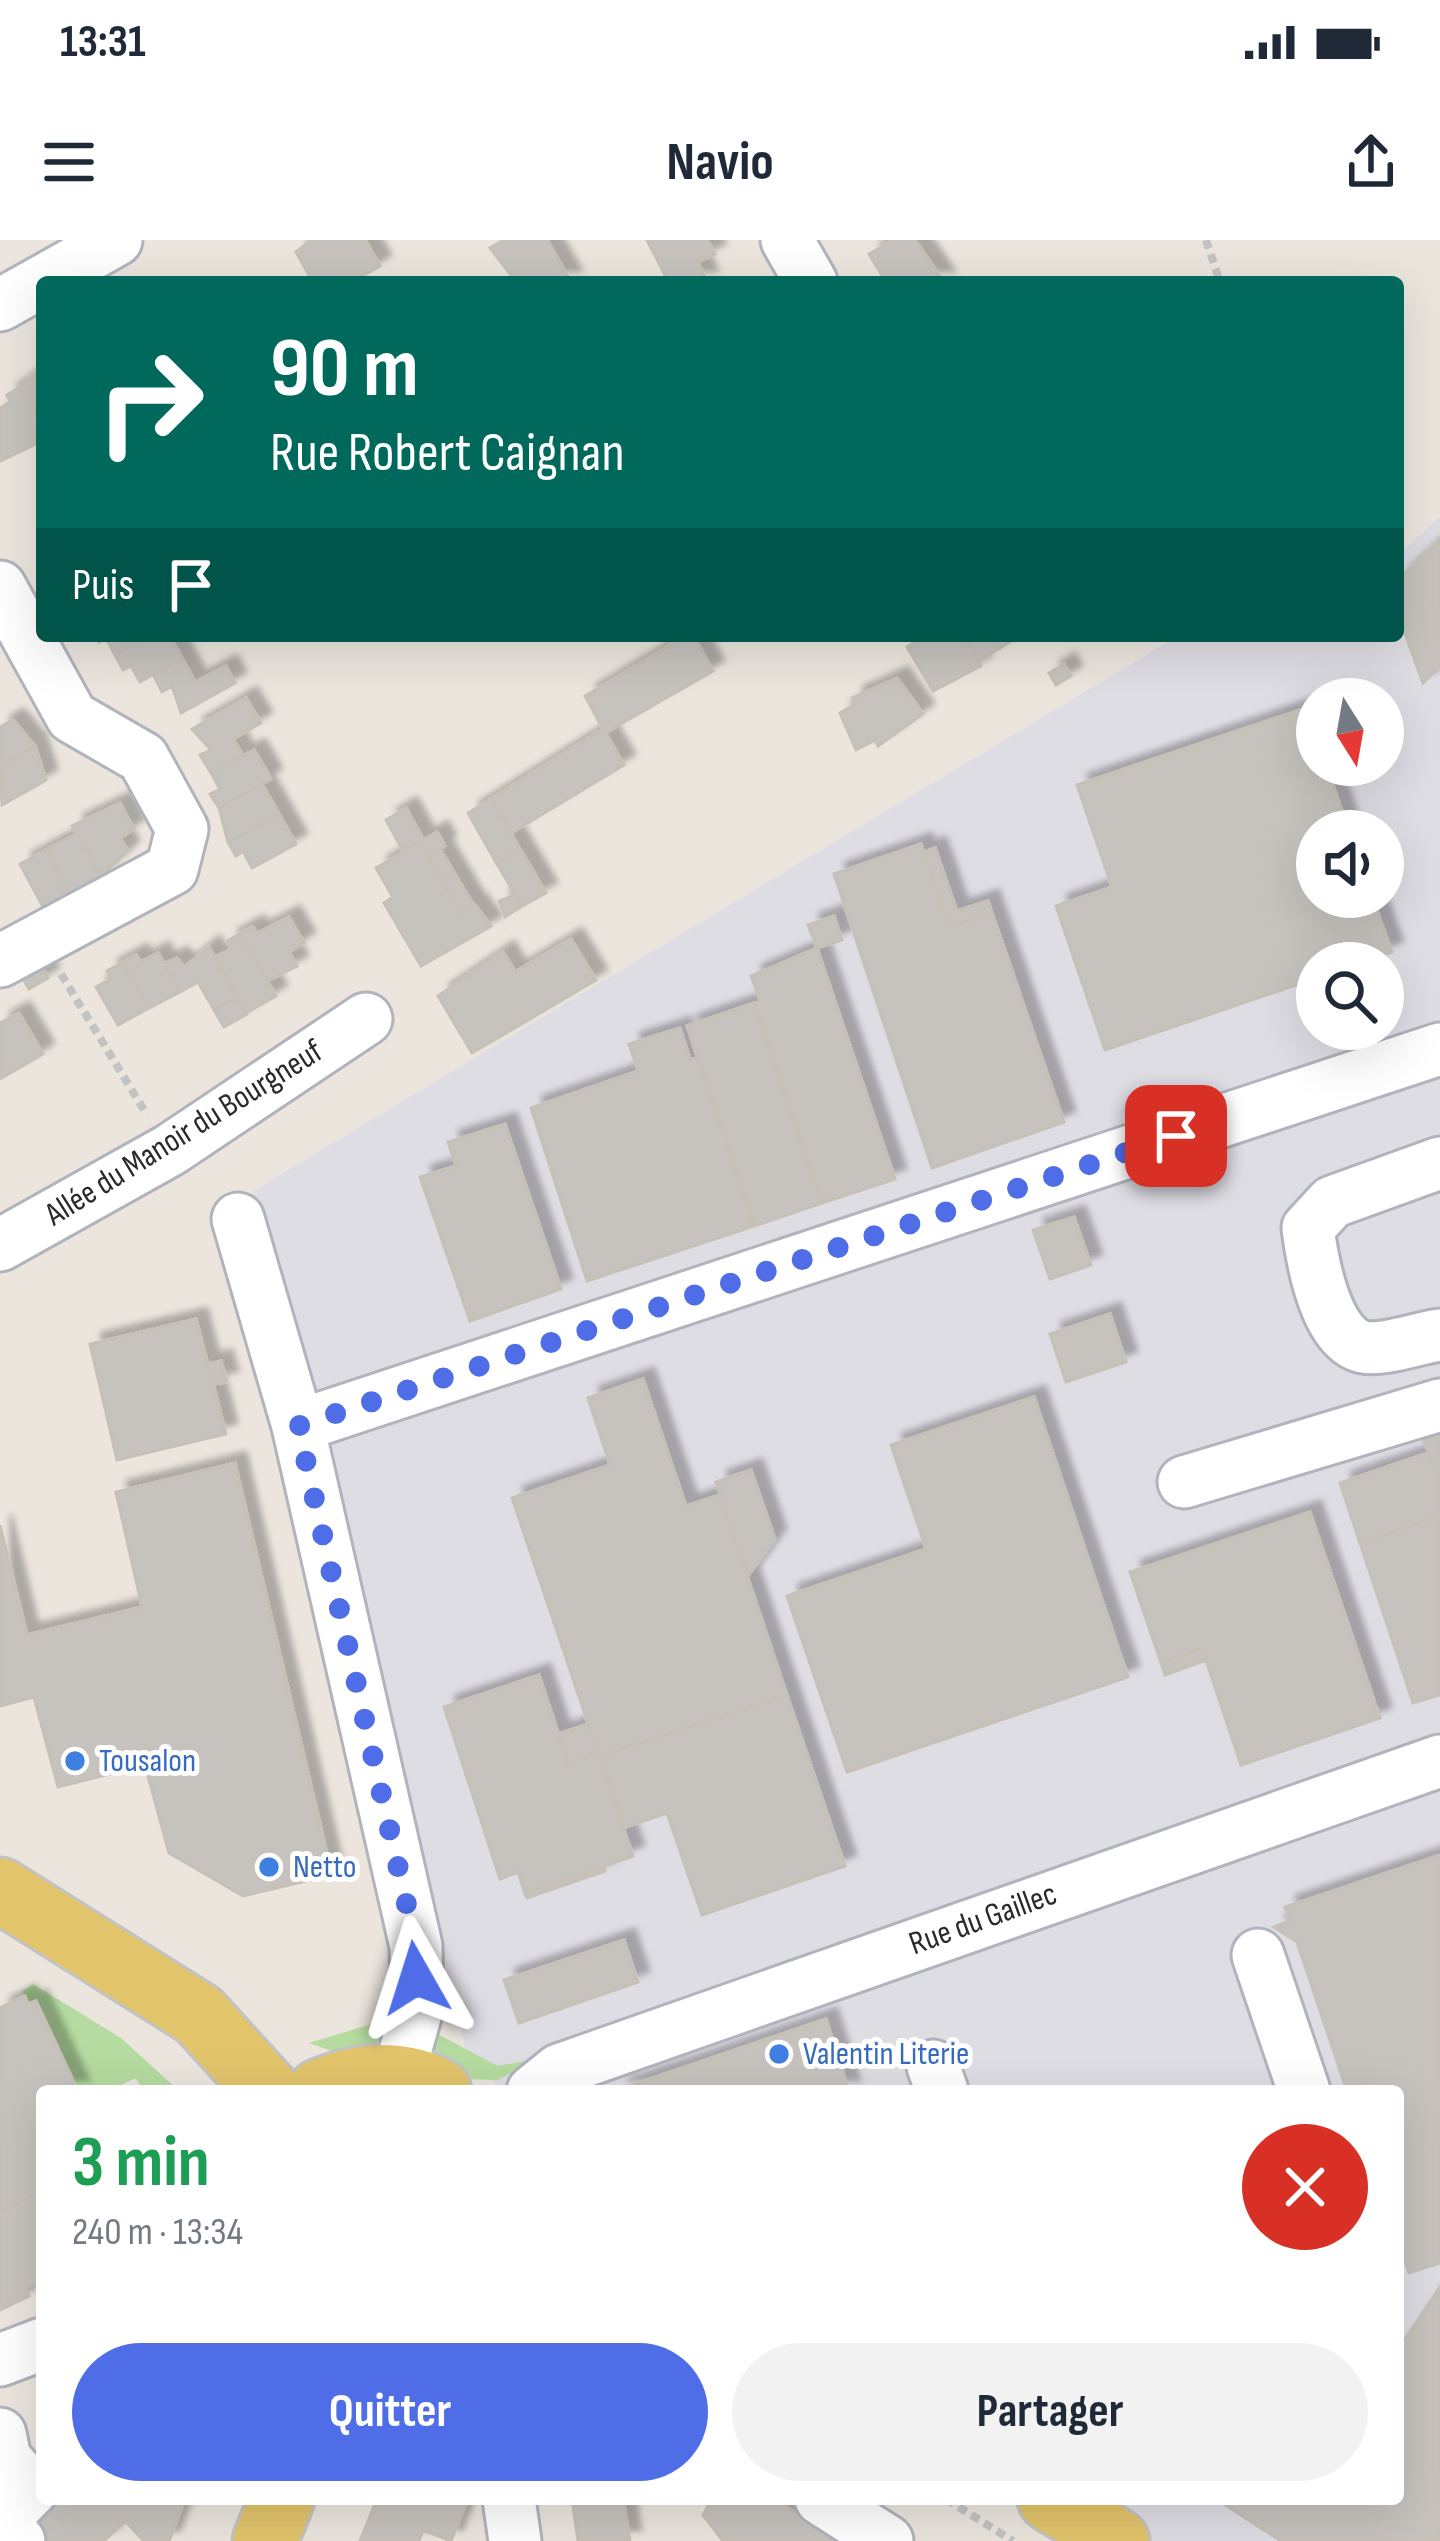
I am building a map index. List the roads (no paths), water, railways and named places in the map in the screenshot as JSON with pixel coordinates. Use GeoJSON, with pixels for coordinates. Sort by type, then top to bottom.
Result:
{"type":"FeatureCollection","features":[{"type":"Feature","properties":{"kind":"main road"},"geometry":{"type":"LineString","coordinates":[[0,1889],[200,2014],[263,2085]]}},
{"type":"Feature","properties":{"kind":"main road"},"geometry":{"type":"LineString","coordinates":[[337,2085],[359,2077],[419,2084]]}},
{"type":"Feature","properties":{"kind":"main road"},"geometry":{"type":"LineString","coordinates":[[265,2541],[280,2505]]}},
{"type":"Feature","properties":{"kind":"street"},"geometry":{"type":"LineString","coordinates":[[52,276],[116,240]]}},
{"type":"Feature","properties":{"kind":"street"},"geometry":{"type":"LineString","coordinates":[[787,240],[808,276]]}},
{"type":"Feature","properties":{"kind":"street"},"geometry":{"type":"LineString","coordinates":[[0,305],[36,285]]}},
{"type":"Feature","properties":{"kind":"street"},"geometry":{"type":"LineString","coordinates":[[0,587],[72,717],[142,758],[182,829],[172,869],[21,950]]}},
{"type":"Feature","properties":{"kind":"street","name":"Allée du Manoir du Bourgneuf"},"geometry":{"type":"LineString","coordinates":[[0,1245],[170,1150],[366,1018]]}},
{"type":"Feature","properties":{"kind":"street"},"geometry":{"type":"LineString","coordinates":[[298,1426],[1440,1048]]}},
{"type":"Feature","properties":{"kind":"street"},"geometry":{"type":"LineString","coordinates":[[1440,1163],[1332,1202],[1308,1228],[1315,1284],[1349,1338],[1364,1347],[1440,1335]]}},
{"type":"Feature","properties":{"kind":"street"},"geometry":{"type":"LineString","coordinates":[[238,1219],[298,1426],[416,1946],[419,2084]]}},
{"type":"Feature","properties":{"kind":"street"},"geometry":{"type":"LineString","coordinates":[[1184,1482],[1440,1406]]}},
{"type":"Feature","properties":{"kind":"street","name":"Rue du Gaillec"},"geometry":{"type":"LineString","coordinates":[[540,2085],[559,2070],[1440,1761]]}},
{"type":"Feature","properties":{"kind":"street"},"geometry":{"type":"LineString","coordinates":[[1258,1955],[1302,2085]]}},
{"type":"Feature","properties":{"kind":"street"},"geometry":{"type":"LineString","coordinates":[[0,2360],[36,2346]]}},
{"type":"Feature","properties":{"kind":"street"},"geometry":{"type":"LineString","coordinates":[[0,2434],[5,2458],[32,2489],[0,2522],[19,2541]]}},
{"type":"Feature","properties":{"kind":"street"},"geometry":{"type":"LineString","coordinates":[[510,2505],[515,2541]]}},
{"type":"Feature","properties":{"kind":"street"},"geometry":{"type":"LineString","coordinates":[[830,2505],[887,2541]]}},
{"type":"Feature","properties":{"kind":"place","name":"Tousalon"},"geometry":{"type":"Point","coordinates":[75,1761]}},
{"type":"Feature","properties":{"kind":"place","name":"Netto"},"geometry":{"type":"Point","coordinates":[269,1867]}},
{"type":"Feature","properties":{"kind":"place","name":"Valentin Literie"},"geometry":{"type":"Point","coordinates":[779,2054]}}]}
